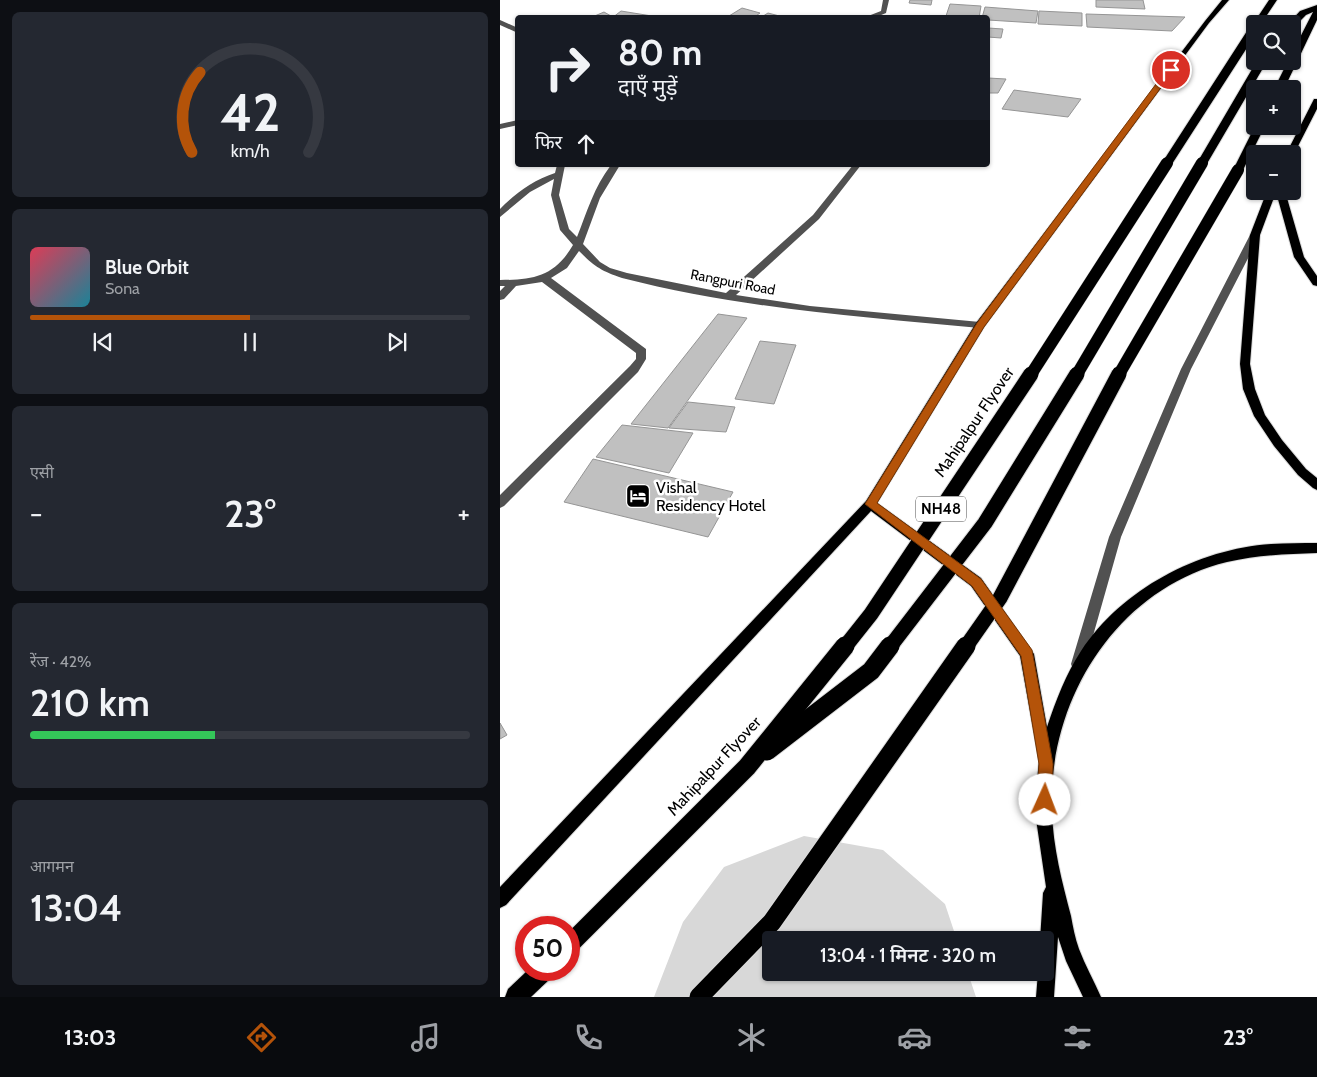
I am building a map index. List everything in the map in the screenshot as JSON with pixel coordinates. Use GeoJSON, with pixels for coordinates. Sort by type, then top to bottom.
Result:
{"type":"FeatureCollection","features":[{"type":"Feature","properties":{"kind":"highway"},"geometry":{"type":"LineString","coordinates":[[1263,15],[1273,0]]}},
{"type":"Feature","properties":{"kind":"highway"},"geometry":{"type":"LineString","coordinates":[[1300,15],[1317,6]]}},
{"type":"Feature","properties":{"kind":"highway"},"geometry":{"type":"LineString","coordinates":[[1283,80],[1317,12]]}},
{"type":"Feature","properties":{"kind":"highway","name":"Mahipalpur Flyover"},"geometry":{"type":"LineString","coordinates":[[580,934],[746,767],[871,614],[1026,382],[1246,41]]}},
{"type":"Feature","properties":{"kind":"highway"},"geometry":{"type":"LineString","coordinates":[[746,767],[870,671],[985,523],[1093,349],[1257,70]]}},
{"type":"Feature","properties":{"kind":"highway"},"geometry":{"type":"LineString","coordinates":[[699,997],[772,922],[1000,598],[1121,370],[1238,170],[1256,135]]}},
{"type":"Feature","properties":{"kind":"highway"},"geometry":{"type":"LineString","coordinates":[[516,997],[533,981]]}},
{"type":"Feature","properties":{"kind":"main road"},"geometry":{"type":"LineString","coordinates":[[500,899],[870,504],[980,325],[1207,22],[1226,0]]}},
{"type":"Feature","properties":{"kind":"main road"},"geometry":{"type":"LineString","coordinates":[[1295,145],[1316,104]]}},
{"type":"Feature","properties":{"kind":"main road"},"geometry":{"type":"LineString","coordinates":[[1269,200],[1255,235],[1245,364],[1249,389],[1260,416],[1278,443],[1302,472],[1317,485]]}},
{"type":"Feature","properties":{"kind":"main road"},"geometry":{"type":"LineString","coordinates":[[1283,200],[1300,258],[1317,284]]}},
{"type":"Feature","properties":{"kind":"main road"},"geometry":{"type":"LineString","coordinates":[[870,504],[976,582],[1027,654],[1046,764]]}},
{"type":"Feature","properties":{"kind":"main road"},"geometry":{"type":"LineString","coordinates":[[1092,997],[1070,948],[1053,880],[1044,818],[1046,764],[1058,712],[1077,668],[1103,632],[1134,601],[1170,578],[1210,562],[1253,551],[1317,548]]}},
{"type":"Feature","properties":{"kind":"main road"},"geometry":{"type":"LineString","coordinates":[[1045,997],[1053,880]]}},
{"type":"Feature","properties":{"kind":"street"},"geometry":{"type":"LineString","coordinates":[[875,15],[884,12],[886,0]]}},
{"type":"Feature","properties":{"kind":"street"},"geometry":{"type":"LineString","coordinates":[[500,22],[515,30]]}},
{"type":"Feature","properties":{"kind":"street"},"geometry":{"type":"LineString","coordinates":[[500,127],[515,123]]}},
{"type":"Feature","properties":{"kind":"street"},"geometry":{"type":"LineString","coordinates":[[500,282],[529,282],[544,278],[562,268],[578,245],[594,201],[614,167]]}},
{"type":"Feature","properties":{"kind":"street"},"geometry":{"type":"LineString","coordinates":[[729,296],[816,217],[855,167]]}},
{"type":"Feature","properties":{"kind":"street"},"geometry":{"type":"LineString","coordinates":[[500,214],[534,185],[560,170]]}},
{"type":"Feature","properties":{"kind":"street","name":"Rangpuri Road"},"geometry":{"type":"LineString","coordinates":[[560,170],[554,195],[565,230],[597,264],[607,270],[625,276],[729,296],[810,309],[980,325]]}},
{"type":"Feature","properties":{"kind":"street"},"geometry":{"type":"LineString","coordinates":[[1077,668],[1115,537],[1186,369],[1255,235]]}},
{"type":"Feature","properties":{"kind":"street"},"geometry":{"type":"LineString","coordinates":[[500,503],[634,369],[641,359],[642,352],[544,278]]}},
{"type":"Feature","properties":{"kind":"street"},"geometry":{"type":"LineString","coordinates":[[500,298],[513,283]]}},
{"type":"Feature","properties":{"kind":"shaded area"},"geometry":{"type":"Polygon","coordinates":[[[804,836],[883,850],[945,904],[954,931],[762,931],[762,981],[971,981],[976,997],[654,997],[683,922],[724,867],[804,836]]]}},
{"type":"Feature","properties":{"kind":"building"},"geometry":{"type":"Polygon","coordinates":[[[910,0],[932,0],[931,5],[909,3],[910,0]]]}},
{"type":"Feature","properties":{"kind":"building"},"geometry":{"type":"Polygon","coordinates":[[[1096,0],[1143,0],[1145,9],[1096,7],[1096,0]]]}},
{"type":"Feature","properties":{"kind":"building"},"geometry":{"type":"Polygon","coordinates":[[[950,4],[981,6],[980,15],[946,15],[950,4]]]}},
{"type":"Feature","properties":{"kind":"building"},"geometry":{"type":"Polygon","coordinates":[[[985,7],[1038,11],[1036,23],[990,20],[990,15],[983,15],[985,7]]]}},
{"type":"Feature","properties":{"kind":"building"},"geometry":{"type":"Polygon","coordinates":[[[742,8],[760,13],[757,15],[731,15],[742,8]]]}},
{"type":"Feature","properties":{"kind":"building"},"geometry":{"type":"Polygon","coordinates":[[[621,11],[646,15],[616,15],[621,11]]]}},
{"type":"Feature","properties":{"kind":"building"},"geometry":{"type":"Polygon","coordinates":[[[1039,11],[1082,13],[1082,26],[1038,24],[1039,11]]]}},
{"type":"Feature","properties":{"kind":"building"},"geometry":{"type":"Polygon","coordinates":[[[604,12],[609,15],[597,15],[604,12]]]}},
{"type":"Feature","properties":{"kind":"building"},"geometry":{"type":"Polygon","coordinates":[[[1086,14],[1185,17],[1172,31],[1087,27],[1086,14]]]}},
{"type":"Feature","properties":{"kind":"building"},"geometry":{"type":"Polygon","coordinates":[[[990,28],[1003,29],[1001,38],[990,37],[990,28]]]}},
{"type":"Feature","properties":{"kind":"building"},"geometry":{"type":"Polygon","coordinates":[[[990,78],[1006,79],[998,93],[990,93],[990,78]]]}},
{"type":"Feature","properties":{"kind":"building"},"geometry":{"type":"Polygon","coordinates":[[[1014,90],[1081,99],[1068,117],[1002,109],[1014,90]]]}},
{"type":"Feature","properties":{"kind":"building"},"geometry":{"type":"Polygon","coordinates":[[[718,314],[747,318],[668,428],[631,424],[718,314]]]}},
{"type":"Feature","properties":{"kind":"building"},"geometry":{"type":"Polygon","coordinates":[[[760,341],[796,345],[774,404],[735,399],[760,341]]]}},
{"type":"Feature","properties":{"kind":"building"},"geometry":{"type":"Polygon","coordinates":[[[688,402],[735,407],[726,432],[669,428],[688,402]]]}},
{"type":"Feature","properties":{"kind":"building"},"geometry":{"type":"Polygon","coordinates":[[[622,425],[693,433],[669,473],[596,457],[622,425]]]}},
{"type":"Feature","properties":{"kind":"building"},"geometry":{"type":"Polygon","coordinates":[[[593,459],[733,492],[708,537],[564,502],[593,459]]]}},
{"type":"Feature","properties":{"kind":"building"},"geometry":{"type":"Polygon","coordinates":[[[500,723],[507,735],[500,739],[500,723]]]}},
{"type":"Feature","properties":{"kind":"place","name":"Vishal Residency Hotel"},"geometry":{"type":"Point","coordinates":[638,496]}},
{"type":"Feature","properties":{"kind":"route"},"geometry":{"type":"LineString","coordinates":[[1045,800],[1046,764],[1027,654],[976,582],[870,504],[980,325],[1171,70]]}}]}
